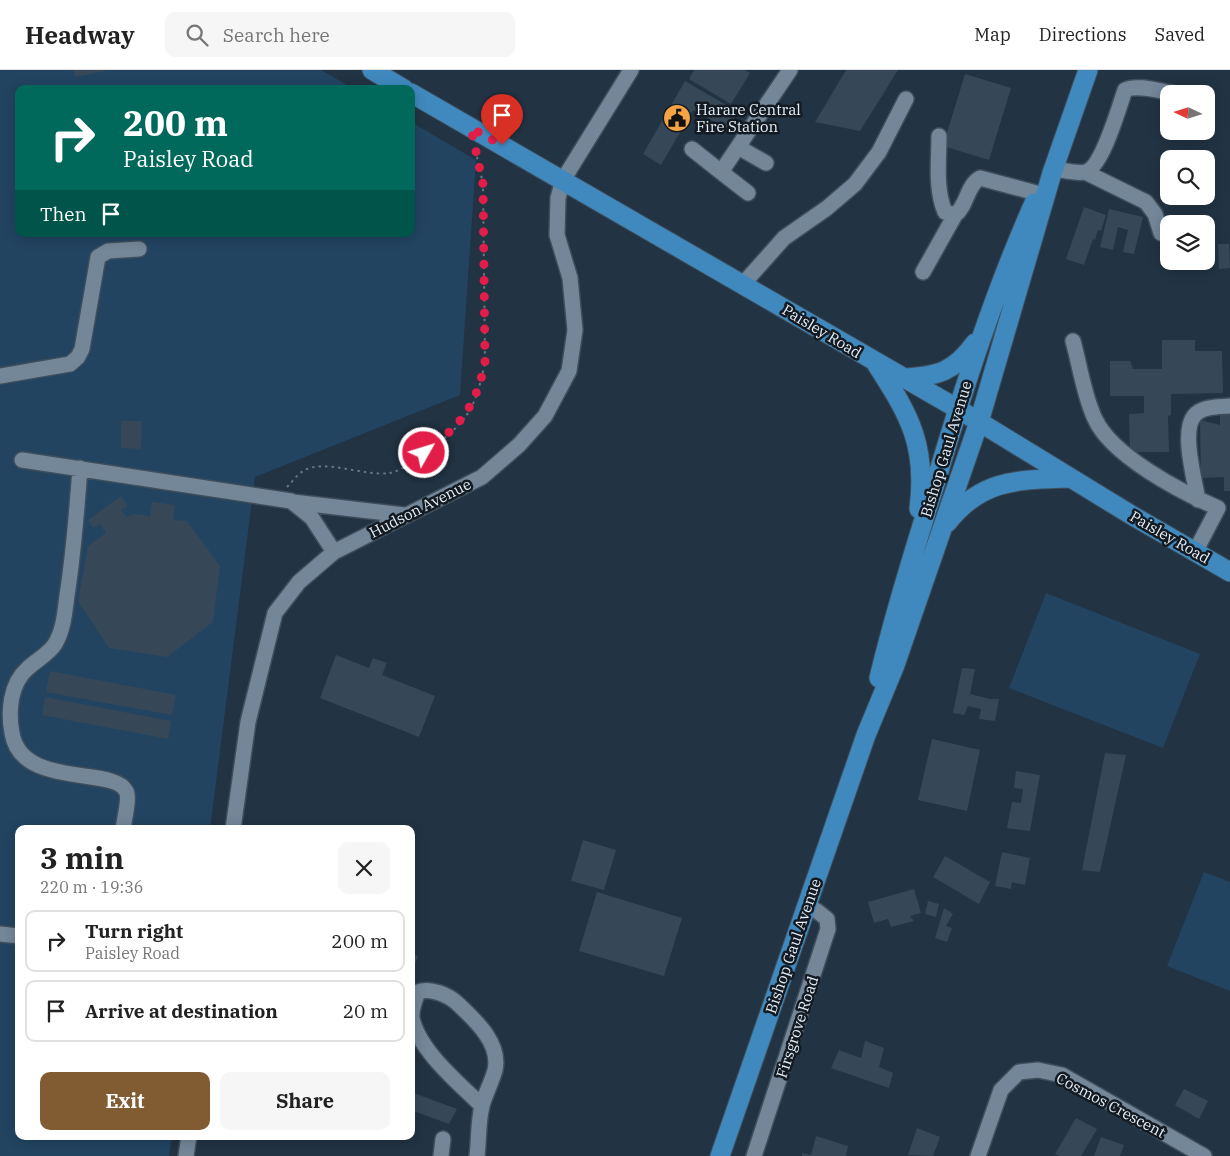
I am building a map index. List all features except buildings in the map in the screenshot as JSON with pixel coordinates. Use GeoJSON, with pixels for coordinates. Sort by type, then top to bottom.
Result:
{"type":"FeatureCollection","features":[{"type":"Feature","properties":{"kind":"main road"},"geometry":{"type":"LineString","coordinates":[[372,70],[397,85]]}},
{"type":"Feature","properties":{"kind":"main road","name":"Bishop Gaul Avenue"},"geometry":{"type":"LineString","coordinates":[[720,1156],[866,735],[895,665],[979,422],[1053,171],[1088,70]]}},
{"type":"Feature","properties":{"kind":"main road","name":"Paisley Road"},"geometry":{"type":"LineString","coordinates":[[415,95],[958,409],[1195,552],[1229,568]]}},
{"type":"Feature","properties":{"kind":"main road","name":"Bishop Gaul Avenue"},"geometry":{"type":"LineString","coordinates":[[866,735],[892,622],[983,331],[1011,256],[1053,171]]}},
{"type":"Feature","properties":{"kind":"main road"},"geometry":{"type":"LineString","coordinates":[[904,378],[930,376],[957,365],[983,331]]}},
{"type":"Feature","properties":{"kind":"main road"},"geometry":{"type":"LineString","coordinates":[[875,362],[902,405],[919,448],[921,496],[913,555]]}},
{"type":"Feature","properties":{"kind":"main road"},"geometry":{"type":"LineString","coordinates":[[940,532],[967,501],[988,488],[1028,480],[1071,478]]}},
{"type":"Feature","properties":{"kind":"street","name":"Hudson Avenue"},"geometry":{"type":"LineString","coordinates":[[234,825],[248,722],[275,613],[299,582],[334,552],[482,477],[519,446],[545,416],[569,371],[574,330],[573,313],[570,278],[557,235],[558,198],[563,180],[631,70]]}},
{"type":"Feature","properties":{"kind":"street"},"geometry":{"type":"LineString","coordinates":[[721,172],[790,70]]}},
{"type":"Feature","properties":{"kind":"street"},"geometry":{"type":"LineString","coordinates":[[1085,172],[1095,166],[1101,154],[1125,90],[1140,88],[1160,91]]}},
{"type":"Feature","properties":{"kind":"street"},"geometry":{"type":"LineString","coordinates":[[743,284],[784,238],[827,208],[855,184],[879,152],[906,98]]}},
{"type":"Feature","properties":{"kind":"street"},"geometry":{"type":"LineString","coordinates":[[939,136],[938,171],[942,205],[945,212],[955,215]]}},
{"type":"Feature","properties":{"kind":"street"},"geometry":{"type":"LineString","coordinates":[[738,147],[766,163]]}},
{"type":"Feature","properties":{"kind":"street"},"geometry":{"type":"LineString","coordinates":[[692,149],[748,193]]}},
{"type":"Feature","properties":{"kind":"street"},"geometry":{"type":"LineString","coordinates":[[1053,171],[1085,172],[1146,202],[1155,214],[1160,230]]}},
{"type":"Feature","properties":{"kind":"street"},"geometry":{"type":"LineString","coordinates":[[923,272],[955,215],[962,210],[975,181],[980,178],[1040,194]]}},
{"type":"Feature","properties":{"kind":"street"},"geometry":{"type":"LineString","coordinates":[[0,376],[70,364],[74,361],[82,349],[98,257],[108,251],[140,249]]}},
{"type":"Feature","properties":{"kind":"street"},"geometry":{"type":"LineString","coordinates":[[1073,341],[1095,419],[1106,437],[1130,458],[1198,500],[1224,511],[1195,552]]}},
{"type":"Feature","properties":{"kind":"street"},"geometry":{"type":"LineString","coordinates":[[1198,500],[1190,455],[1189,430],[1193,417],[1201,410],[1230,406]]}},
{"type":"Feature","properties":{"kind":"street"},"geometry":{"type":"LineString","coordinates":[[22,460],[284,500],[404,515]]}},
{"type":"Feature","properties":{"kind":"street"},"geometry":{"type":"LineString","coordinates":[[80,468],[76,531],[63,621],[55,644],[25,671],[14,690],[10,711],[12,735],[22,755],[39,767],[110,782],[122,787],[127,796],[123,825]]}},
{"type":"Feature","properties":{"kind":"street"},"geometry":{"type":"LineString","coordinates":[[284,500],[312,518],[334,552]]}},
{"type":"Feature","properties":{"kind":"street","name":"Firsgrove Road"},"geometry":{"type":"LineString","coordinates":[[754,1156],[828,930],[827,919],[818,910],[808,906]]}},
{"type":"Feature","properties":{"kind":"street"},"geometry":{"type":"LineString","coordinates":[[0,934],[15,936]]}},
{"type":"Feature","properties":{"kind":"street"},"geometry":{"type":"LineString","coordinates":[[415,1000],[418,992],[424,990],[432,991],[454,1000],[473,1017],[490,1040],[496,1053],[495,1068],[482,1106],[477,1156]]}},
{"type":"Feature","properties":{"kind":"street"},"geometry":{"type":"LineString","coordinates":[[415,1024],[425,1044],[450,1077],[482,1106]]}},
{"type":"Feature","properties":{"kind":"street","name":"Cosmos Crescent"},"geometry":{"type":"LineString","coordinates":[[978,1156],[1002,1090],[1019,1072],[1038,1070],[1062,1075],[1204,1156]]}},
{"type":"Feature","properties":{"kind":"street"},"geometry":{"type":"LineString","coordinates":[[441,1156],[443,1139]]}},
{"type":"Feature","properties":{"kind":"street"},"geometry":{"type":"LineString","coordinates":[[186,1156],[188,1140]]}},
{"type":"Feature","properties":{"kind":"path"},"geometry":{"type":"LineString","coordinates":[[284,500],[304,470],[339,466],[368,474],[392,473],[410,464],[439,442],[466,416],[480,388],[485,362],[483,184],[471,128]]}},
{"type":"Feature","properties":{"kind":"shaded area"},"geometry":{"type":"Polygon","coordinates":[[[0,70],[321,70],[347,85],[15,85],[15,237],[415,237],[415,124],[476,160],[460,395],[255,477],[211,825],[15,825],[15,1140],[171,1140],[169,1156],[0,1156],[0,70]]]}},
{"type":"Feature","properties":{"kind":"shaded area"},"geometry":{"type":"Polygon","coordinates":[[[1046,593],[1200,654],[1163,748],[1009,688],[1046,593]]]}},
{"type":"Feature","properties":{"kind":"shaded area"},"geometry":{"type":"Polygon","coordinates":[[[1204,872],[1230,882],[1230,991],[1167,966],[1204,872]]]}},
{"type":"Feature","properties":{"kind":"place","name":"Harare Central Fire Station"},"geometry":{"type":"Point","coordinates":[677,118]}},
{"type":"Feature","properties":{"kind":"route"},"geometry":{"type":"LineString","coordinates":[[424,453],[439,442],[466,416],[480,388],[485,362],[483,331],[483,184],[471,128],[502,145]]}}]}
